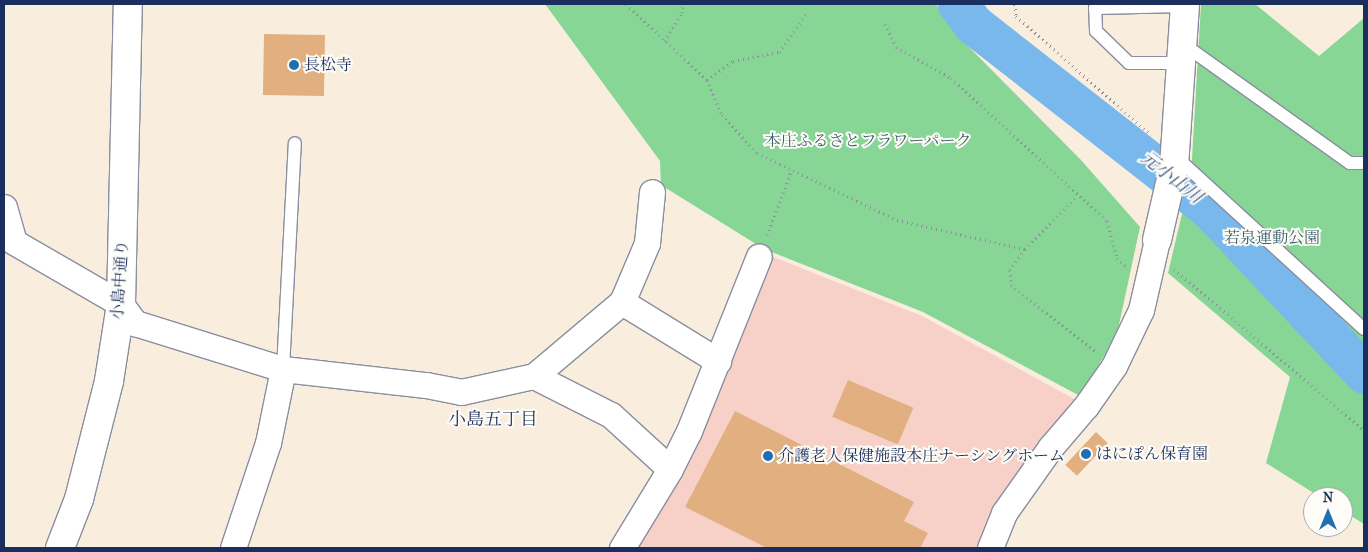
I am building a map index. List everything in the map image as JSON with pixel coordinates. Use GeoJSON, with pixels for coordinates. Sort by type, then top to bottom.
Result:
{"type":"FeatureCollection","features":[{"type":"Feature","properties":{"kind":"street","name":"小島中通り"},"geometry":{"type":"LineString","coordinates":[[60,548],[79,499],[109,381],[121,304],[128,4]]}},
{"type":"Feature","properties":{"kind":"street"},"geometry":{"type":"LineString","coordinates":[[990,548],[1004,513],[1050,448],[1086,406],[1114,366],[1141,310],[1174,161],[1185,5]]}},
{"type":"Feature","properties":{"kind":"street"},"geometry":{"type":"LineString","coordinates":[[4,207],[9,242],[121,304],[135,323],[283,369],[426,385],[460,392],[534,376],[622,302],[647,243],[652,192]]}},
{"type":"Feature","properties":{"kind":"street"},"geometry":{"type":"LineString","coordinates":[[622,548],[670,469],[689,431],[759,256]]}},
{"type":"Feature","properties":{"kind":"street"},"geometry":{"type":"LineString","coordinates":[[622,302],[718,361]]}},
{"type":"Feature","properties":{"kind":"street"},"geometry":{"type":"LineString","coordinates":[[233,548],[268,443],[283,369]]}},
{"type":"Feature","properties":{"kind":"street"},"geometry":{"type":"LineString","coordinates":[[534,376],[611,415],[670,469]]}},
{"type":"Feature","properties":{"kind":"lane"},"geometry":{"type":"LineString","coordinates":[[1185,5],[1095,8],[1096,31],[1129,63],[1183,53],[1350,163],[1364,163]]}},
{"type":"Feature","properties":{"kind":"lane"},"geometry":{"type":"LineString","coordinates":[[283,369],[295,143]]}},
{"type":"Feature","properties":{"kind":"lane"},"geometry":{"type":"LineString","coordinates":[[1174,161],[1364,330]]}},
{"type":"Feature","properties":{"kind":"path"},"geometry":{"type":"LineString","coordinates":[[626,4],[707,80],[722,115],[756,153],[897,220],[1025,249]]}},
{"type":"Feature","properties":{"kind":"path"},"geometry":{"type":"LineString","coordinates":[[665,41],[682,13],[683,4]]}},
{"type":"Feature","properties":{"kind":"path"},"geometry":{"type":"LineString","coordinates":[[1015,4],[1016,16],[1174,161]]}},
{"type":"Feature","properties":{"kind":"path"},"geometry":{"type":"LineString","coordinates":[[707,80],[733,62],[779,52],[806,14]]}},
{"type":"Feature","properties":{"kind":"path"},"geometry":{"type":"LineString","coordinates":[[885,24],[896,47],[951,78],[1106,221],[1117,258],[1147,284]]}},
{"type":"Feature","properties":{"kind":"path"},"geometry":{"type":"LineString","coordinates":[[759,256],[792,170]]}},
{"type":"Feature","properties":{"kind":"path"},"geometry":{"type":"LineString","coordinates":[[1077,196],[1025,249],[1010,270],[1011,285],[1114,366]]}},
{"type":"Feature","properties":{"kind":"path"},"geometry":{"type":"LineString","coordinates":[[1156,246],[1364,430]]}},
{"type":"Feature","properties":{"kind":"shaded area"},"geometry":{"type":"Polygon","coordinates":[[[766,254],[922,316],[1076,400],[1026,466],[1004,490],[978,548],[632,548],[766,254]]]}},
{"type":"Feature","properties":{"kind":"green space","name":"本庄ふるさとフラワーパーク"},"geometry":{"type":"Polygon","coordinates":[[[545,4],[936,4],[962,40],[1081,160],[1140,227],[1117,334],[1080,396],[923,312],[764,249],[661,185],[660,161],[545,4]]]}},
{"type":"Feature","properties":{"kind":"green space","name":"若泉運動公園"},"geometry":{"type":"Polygon","coordinates":[[[1201,4],[1255,4],[1319,56],[1364,18],[1364,524],[1353,517],[1353,487],[1304,487],[1266,463],[1290,377],[1168,273],[1191,176],[1201,4]]]}},
{"type":"Feature","properties":{"kind":"building","name":"長松寺"},"geometry":{"type":"Polygon","coordinates":[[[264,34],[325,35],[324,96],[263,95],[264,34]]]}},
{"type":"Feature","properties":{"kind":"building"},"geometry":{"type":"Polygon","coordinates":[[[848,380],[913,408],[898,445],[832,417],[848,380]]]}},
{"type":"Feature","properties":{"kind":"building","name":"介護老人保健施設本庄ナーシングホーム"},"geometry":{"type":"Polygon","coordinates":[[[735,411],[914,502],[904,521],[928,533],[920,548],[767,548],[685,507],[735,411]]]}},
{"type":"Feature","properties":{"kind":"building","name":"はにぽん保育園"},"geometry":{"type":"Polygon","coordinates":[[[1096,432],[1108,443],[1077,476],[1065,465],[1096,432]]]}},
{"type":"Feature","properties":{"kind":"waterway","name":"元小山川"},"geometry":{"type":"LineString","coordinates":[[958,4],[973,24],[1210,209],[1364,373]]}},
{"type":"Feature","properties":{"kind":"place","name":"長松寺"},"geometry":{"type":"Point","coordinates":[294,65]}},
{"type":"Feature","properties":{"kind":"place","name":"はにぽん保育園"},"geometry":{"type":"Point","coordinates":[1086,454]}},
{"type":"Feature","properties":{"kind":"place","name":"介護老人保健施設本庄ナーシングホーム"},"geometry":{"type":"Point","coordinates":[768,456]}},
{"type":"Feature","properties":{"kind":"district","name":"小島五丁目"},"geometry":{"type":"Point","coordinates":[493,420]}}]}
